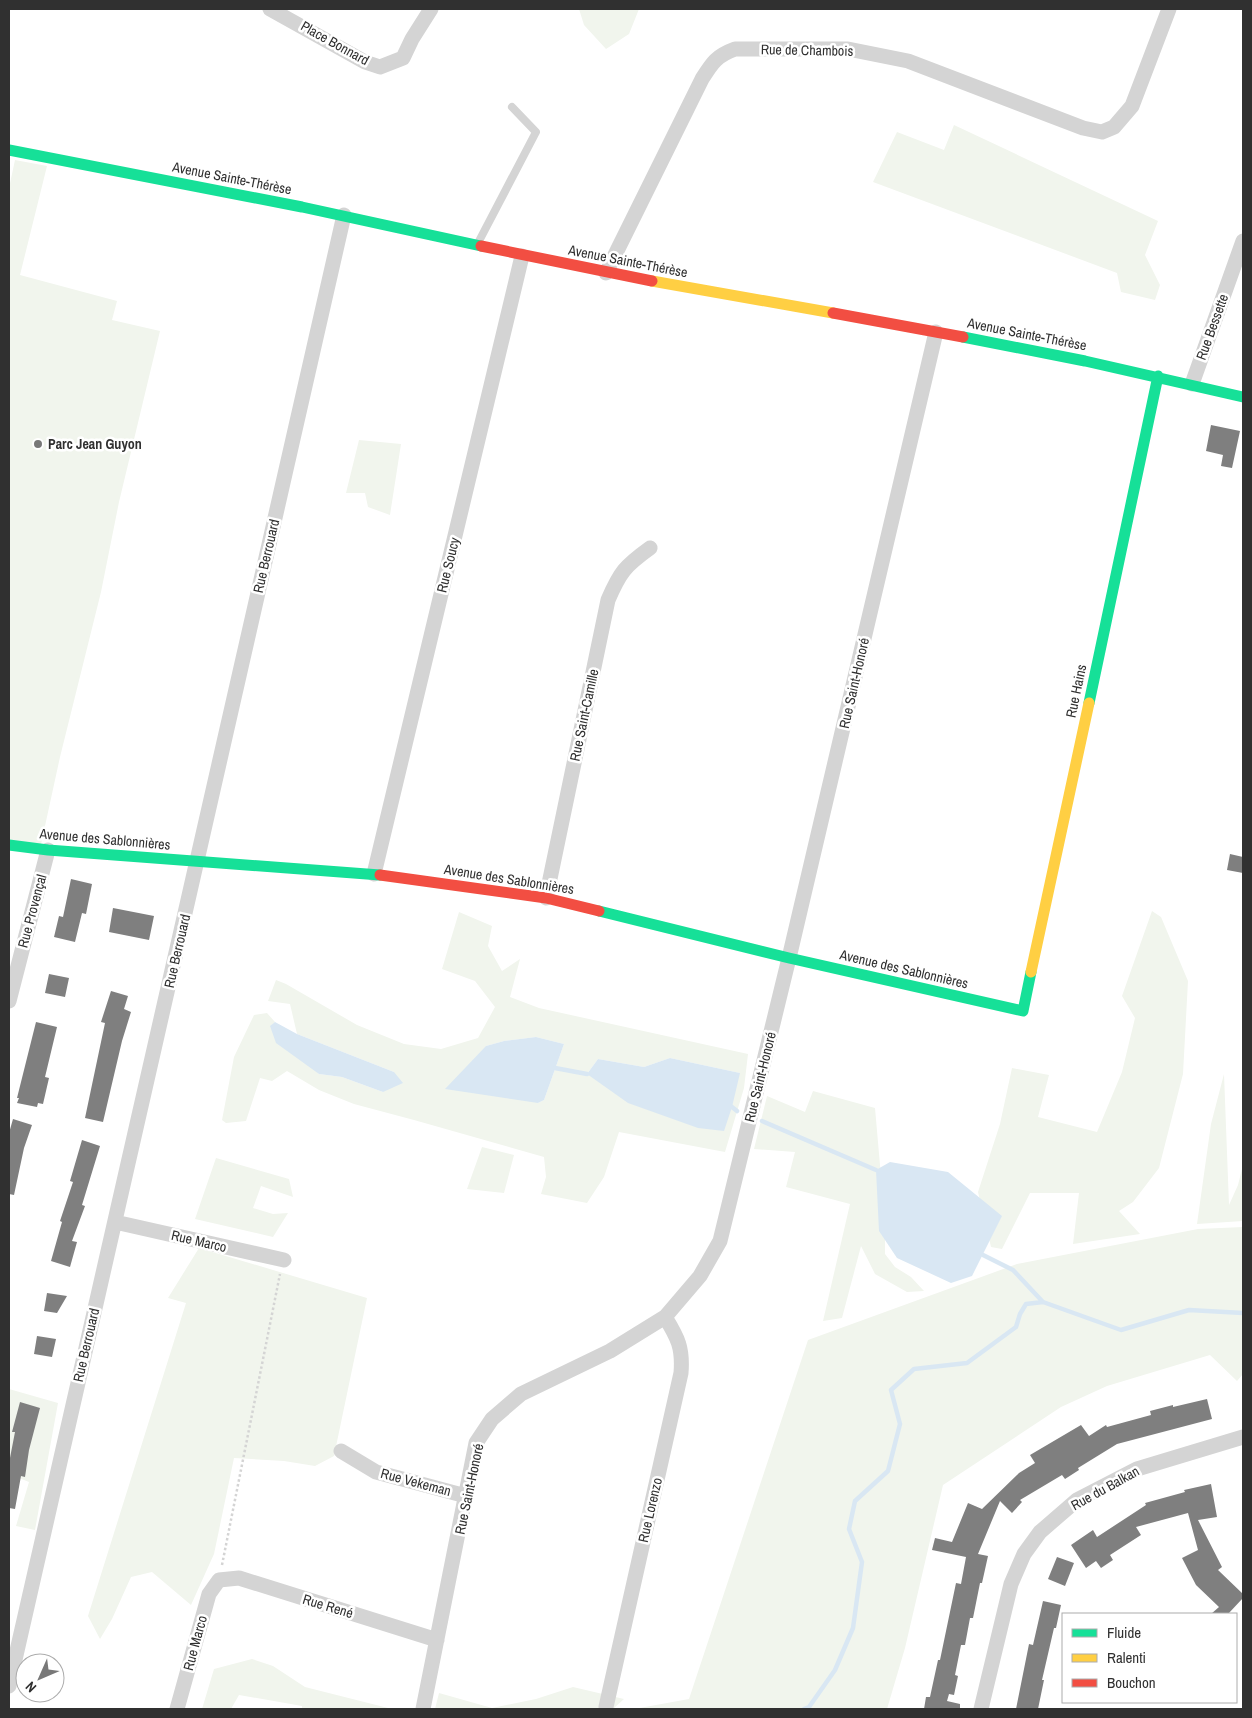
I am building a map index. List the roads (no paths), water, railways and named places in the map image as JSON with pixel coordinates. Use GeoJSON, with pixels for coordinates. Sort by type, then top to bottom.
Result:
{"type":"FeatureCollection","features":[{"type":"Feature","properties":{"kind":"street","name":"Place Bonnard"},"geometry":{"type":"LineString","coordinates":[[270,9],[366,62],[380,67],[403,58],[430,9]]}},
{"type":"Feature","properties":{"kind":"street","name":"Rue de Chambois"},"geometry":{"type":"LineString","coordinates":[[606,272],[702,79],[712,64],[722,54],[735,49],[848,49],[908,61],[1083,128],[1102,132],[1114,128],[1132,106],[1169,9]]}},
{"type":"Feature","properties":{"kind":"street","name":"Avenue Sainte-Thérèse"},"geometry":{"type":"LineString","coordinates":[[9,150],[344,215],[522,256],[936,332],[1158,376],[1243,397]]}},
{"type":"Feature","properties":{"kind":"street","name":"Rue Berrouard"},"geometry":{"type":"LineString","coordinates":[[9,1686],[344,215]]}},
{"type":"Feature","properties":{"kind":"street","name":"Rue Bessette"},"geometry":{"type":"LineString","coordinates":[[1192,384],[1243,241]]}},
{"type":"Feature","properties":{"kind":"street","name":"Rue Soucy"},"geometry":{"type":"LineString","coordinates":[[374,874],[522,256]]}},
{"type":"Feature","properties":{"kind":"street","name":"Rue Saint-Honoré"},"geometry":{"type":"LineString","coordinates":[[423,1709],[476,1443],[492,1419],[521,1394],[610,1351],[665,1317],[700,1276],[720,1241],[789,958],[936,332]]}},
{"type":"Feature","properties":{"kind":"street","name":"Rue Hains"},"geometry":{"type":"LineString","coordinates":[[1023,1011],[1158,376]]}},
{"type":"Feature","properties":{"kind":"street","name":"Rue Saint-Camille"},"geometry":{"type":"LineString","coordinates":[[546,898],[608,600],[616,580],[628,564],[650,548]]}},
{"type":"Feature","properties":{"kind":"street","name":"Avenue des Sablonnières"},"geometry":{"type":"LineString","coordinates":[[9,845],[48,850],[374,874],[546,898],[789,958],[1023,1011]]}},
{"type":"Feature","properties":{"kind":"street","name":"Rue Provençal"},"geometry":{"type":"LineString","coordinates":[[9,1000],[48,850]]}},
{"type":"Feature","properties":{"kind":"street","name":"Rue Marco"},"geometry":{"type":"LineString","coordinates":[[115,1222],[284,1260]]}},
{"type":"Feature","properties":{"kind":"street","name":"Rue Lorenzo"},"geometry":{"type":"LineString","coordinates":[[606,1707],[681,1373],[682,1356],[676,1335],[665,1317]]}},
{"type":"Feature","properties":{"kind":"street","name":"Rue du Balkan"},"geometry":{"type":"LineString","coordinates":[[981,1709],[1011,1584],[1024,1554],[1040,1532],[1078,1500],[1137,1469],[1243,1437]]}},
{"type":"Feature","properties":{"kind":"street","name":"Rue Vekeman"},"geometry":{"type":"LineString","coordinates":[[340,1451],[376,1472],[466,1496]]}},
{"type":"Feature","properties":{"kind":"street","name":"Rue René"},"geometry":{"type":"LineString","coordinates":[[218,1580],[239,1578],[437,1640]]}},
{"type":"Feature","properties":{"kind":"street","name":"Rue Marco"},"geometry":{"type":"LineString","coordinates":[[177,1709],[209,1594],[218,1580]]}},
{"type":"Feature","properties":{"kind":"lane"},"geometry":{"type":"LineString","coordinates":[[477,245],[536,132],[512,107]]}},
{"type":"Feature","properties":{"kind":"waterway"},"geometry":{"type":"LineString","coordinates":[[555,1068],[587,1074]]}},
{"type":"Feature","properties":{"kind":"waterway"},"geometry":{"type":"LineString","coordinates":[[732,1107],[737,1111]]}},
{"type":"Feature","properties":{"kind":"waterway"},"geometry":{"type":"LineString","coordinates":[[762,1121],[876,1170]]}},
{"type":"Feature","properties":{"kind":"waterway"},"geometry":{"type":"LineString","coordinates":[[983,1255],[1013,1270],[1043,1302]]}},
{"type":"Feature","properties":{"kind":"waterway"},"geometry":{"type":"LineString","coordinates":[[804,1709],[809,1707],[835,1670],[853,1628],[862,1562],[849,1529],[855,1501],[888,1471],[900,1424],[891,1390],[914,1369],[967,1363],[1016,1327],[1020,1314],[1026,1304],[1043,1302],[1121,1330],[1189,1310],[1243,1313]]}},
{"type":"Feature","properties":{"kind":"place","name":"Parc Jean Guyon"},"geometry":{"type":"Point","coordinates":[38,444]}}]}
